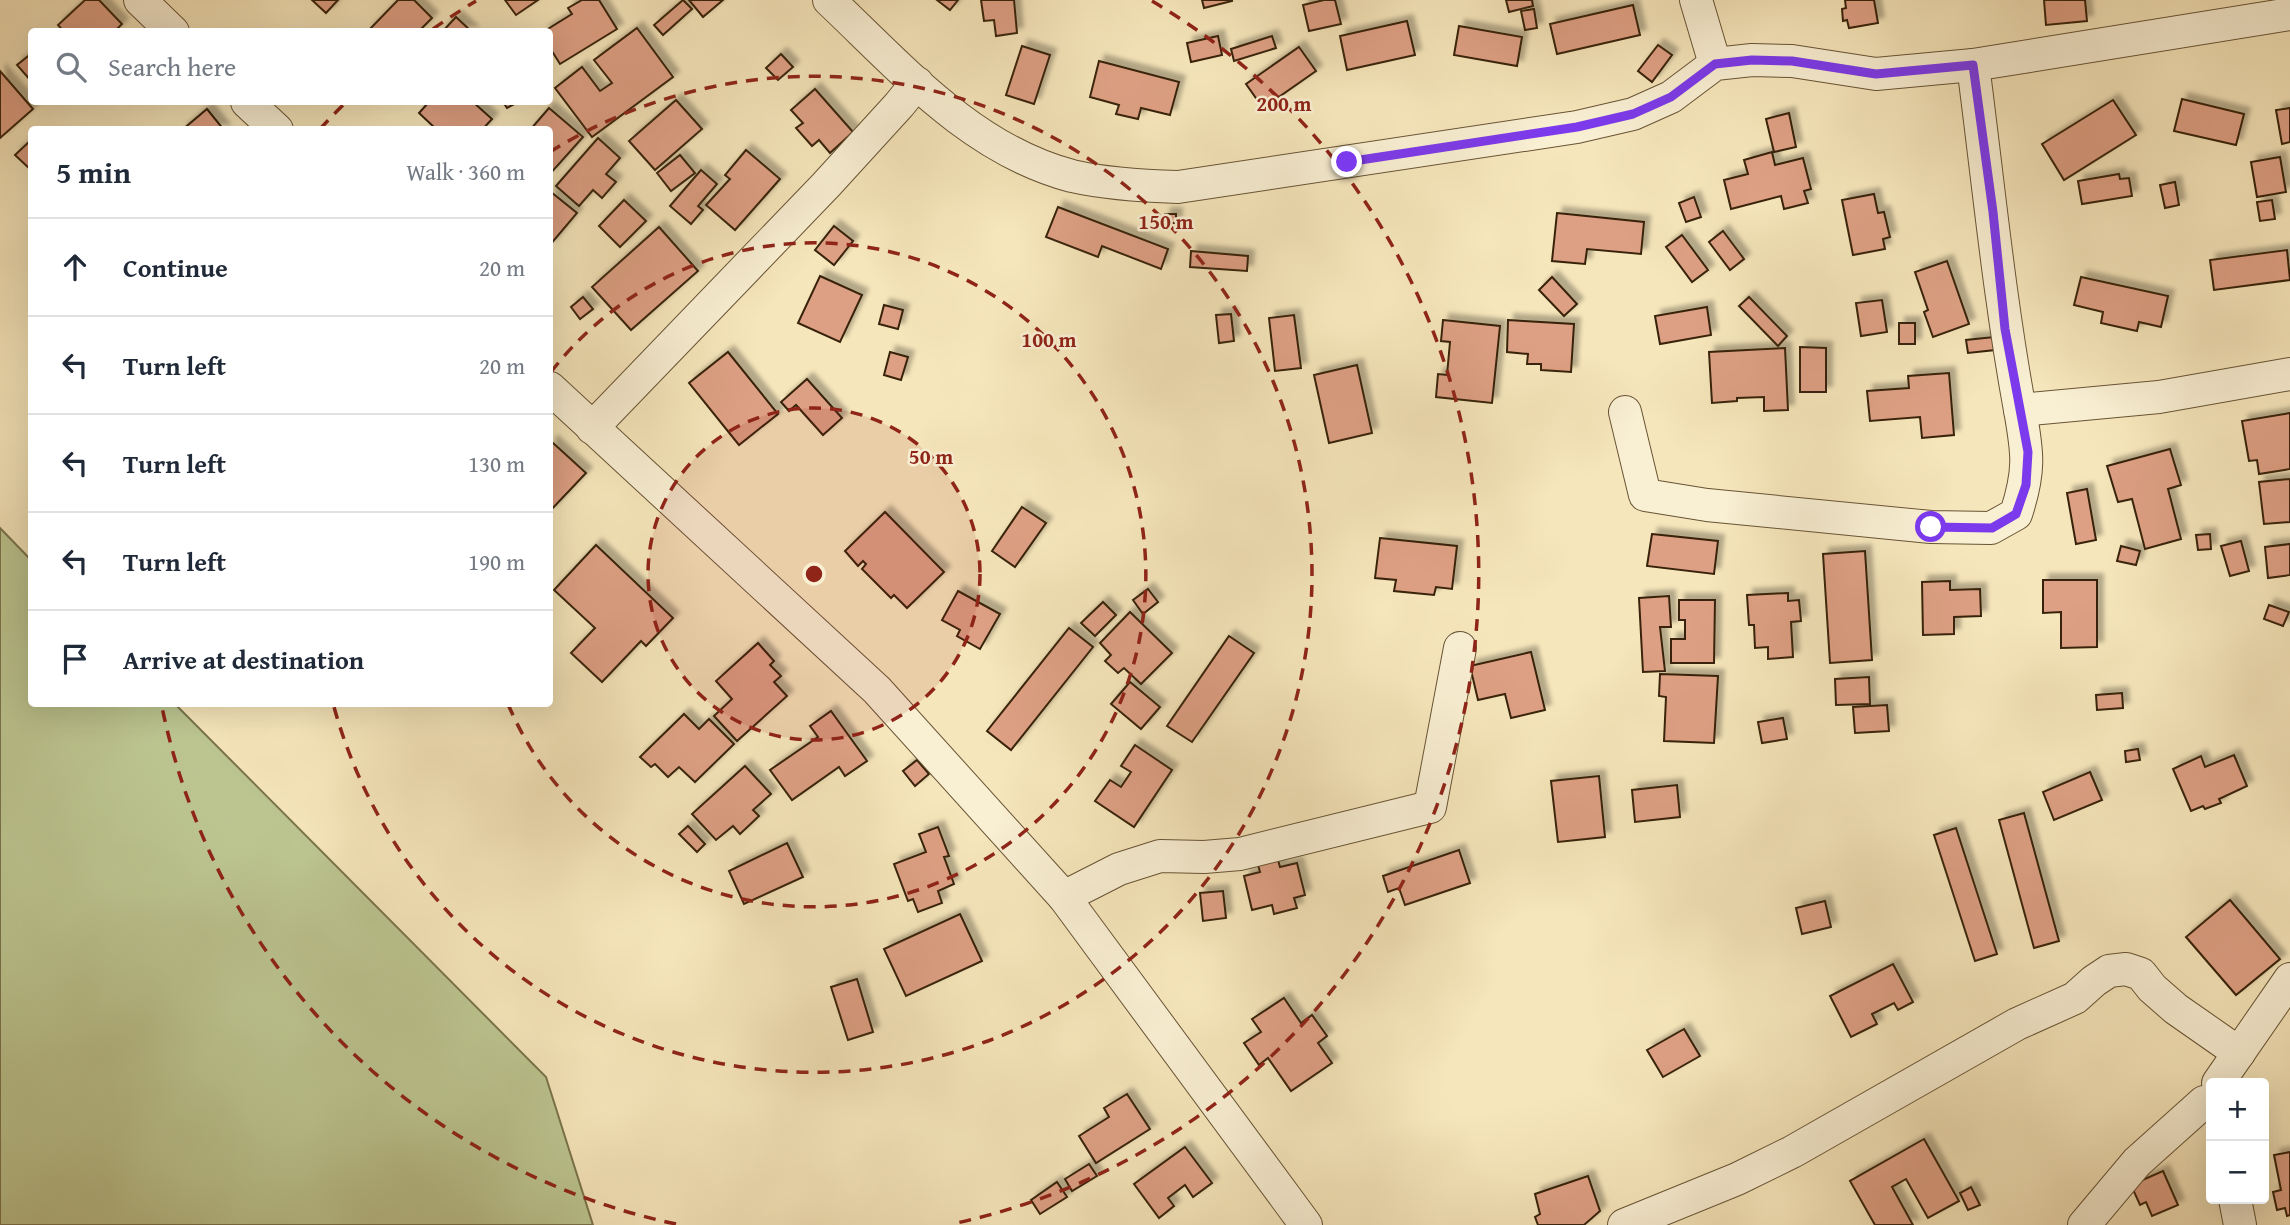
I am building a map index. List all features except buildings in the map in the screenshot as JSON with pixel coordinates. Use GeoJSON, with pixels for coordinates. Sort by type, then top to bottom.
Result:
{"type":"FeatureCollection","features":[{"type":"Feature","properties":{"kind":"street"},"geometry":{"type":"LineString","coordinates":[[140,0],[169,28]]}},
{"type":"Feature","properties":{"kind":"street"},"geometry":{"type":"LineString","coordinates":[[829,0],[948,111],[1004,150],[1070,175],[1120,185],[1178,187],[1577,127],[1633,114],[1671,97],[1715,64],[1752,60],[1792,61],[1876,74],[1973,65],[2290,15]]}},
{"type":"Feature","properties":{"kind":"street"},"geometry":{"type":"LineString","coordinates":[[1696,0],[1715,64]]}},
{"type":"Feature","properties":{"kind":"street"},"geometry":{"type":"LineString","coordinates":[[1625,412],[1646,495],[1707,505],[1931,527],[1992,528],[2016,514],[2026,485],[2028,452],[2005,329],[1993,212],[1973,65]]}},
{"type":"Feature","properties":{"kind":"street"},"geometry":{"type":"LineString","coordinates":[[592,428],[825,185],[916,83]]}},
{"type":"Feature","properties":{"kind":"street"},"geometry":{"type":"LineString","coordinates":[[250,105],[273,126]]}},
{"type":"Feature","properties":{"kind":"street"},"geometry":{"type":"LineString","coordinates":[[2020,410],[2159,397],[2290,374]]}},
{"type":"Feature","properties":{"kind":"street"},"geometry":{"type":"LineString","coordinates":[[553,391],[877,690],[1064,897],[1306,1225]]}},
{"type":"Feature","properties":{"kind":"street"},"geometry":{"type":"LineString","coordinates":[[1064,897],[1119,869],[1160,856],[1204,857],[1240,853],[1430,807],[1460,648]]}},
{"type":"Feature","properties":{"kind":"street"},"geometry":{"type":"LineString","coordinates":[[1624,1225],[1737,1179],[1792,1152],[2017,1024],[2076,999],[2109,971],[2126,969],[2141,974],[2152,988],[2176,1009],[2239,1053]]}},
{"type":"Feature","properties":{"kind":"street"},"geometry":{"type":"LineString","coordinates":[[2224,1078],[2290,979]]}},
{"type":"Feature","properties":{"kind":"street"},"geometry":{"type":"LineString","coordinates":[[2084,1225],[2137,1162],[2206,1105]]}},
{"type":"Feature","properties":{"kind":"street"},"geometry":{"type":"LineString","coordinates":[[2236,1204],[2241,1225]]}},
{"type":"Feature","properties":{"kind":"green space"},"geometry":{"type":"Polygon","coordinates":[[[0,528],[28,557],[28,707],[178,707],[546,1077],[593,1225],[0,1225],[0,528]]]}},
{"type":"Feature","properties":{"kind":"route"},"geometry":{"type":"LineString","coordinates":[[1347,162],[1577,127],[1633,114],[1671,97],[1715,64],[1752,60],[1792,61],[1876,74],[1973,65],[1993,212],[2005,329],[2028,452],[2026,485],[2016,514],[1992,528],[1931,527]]}}]}
